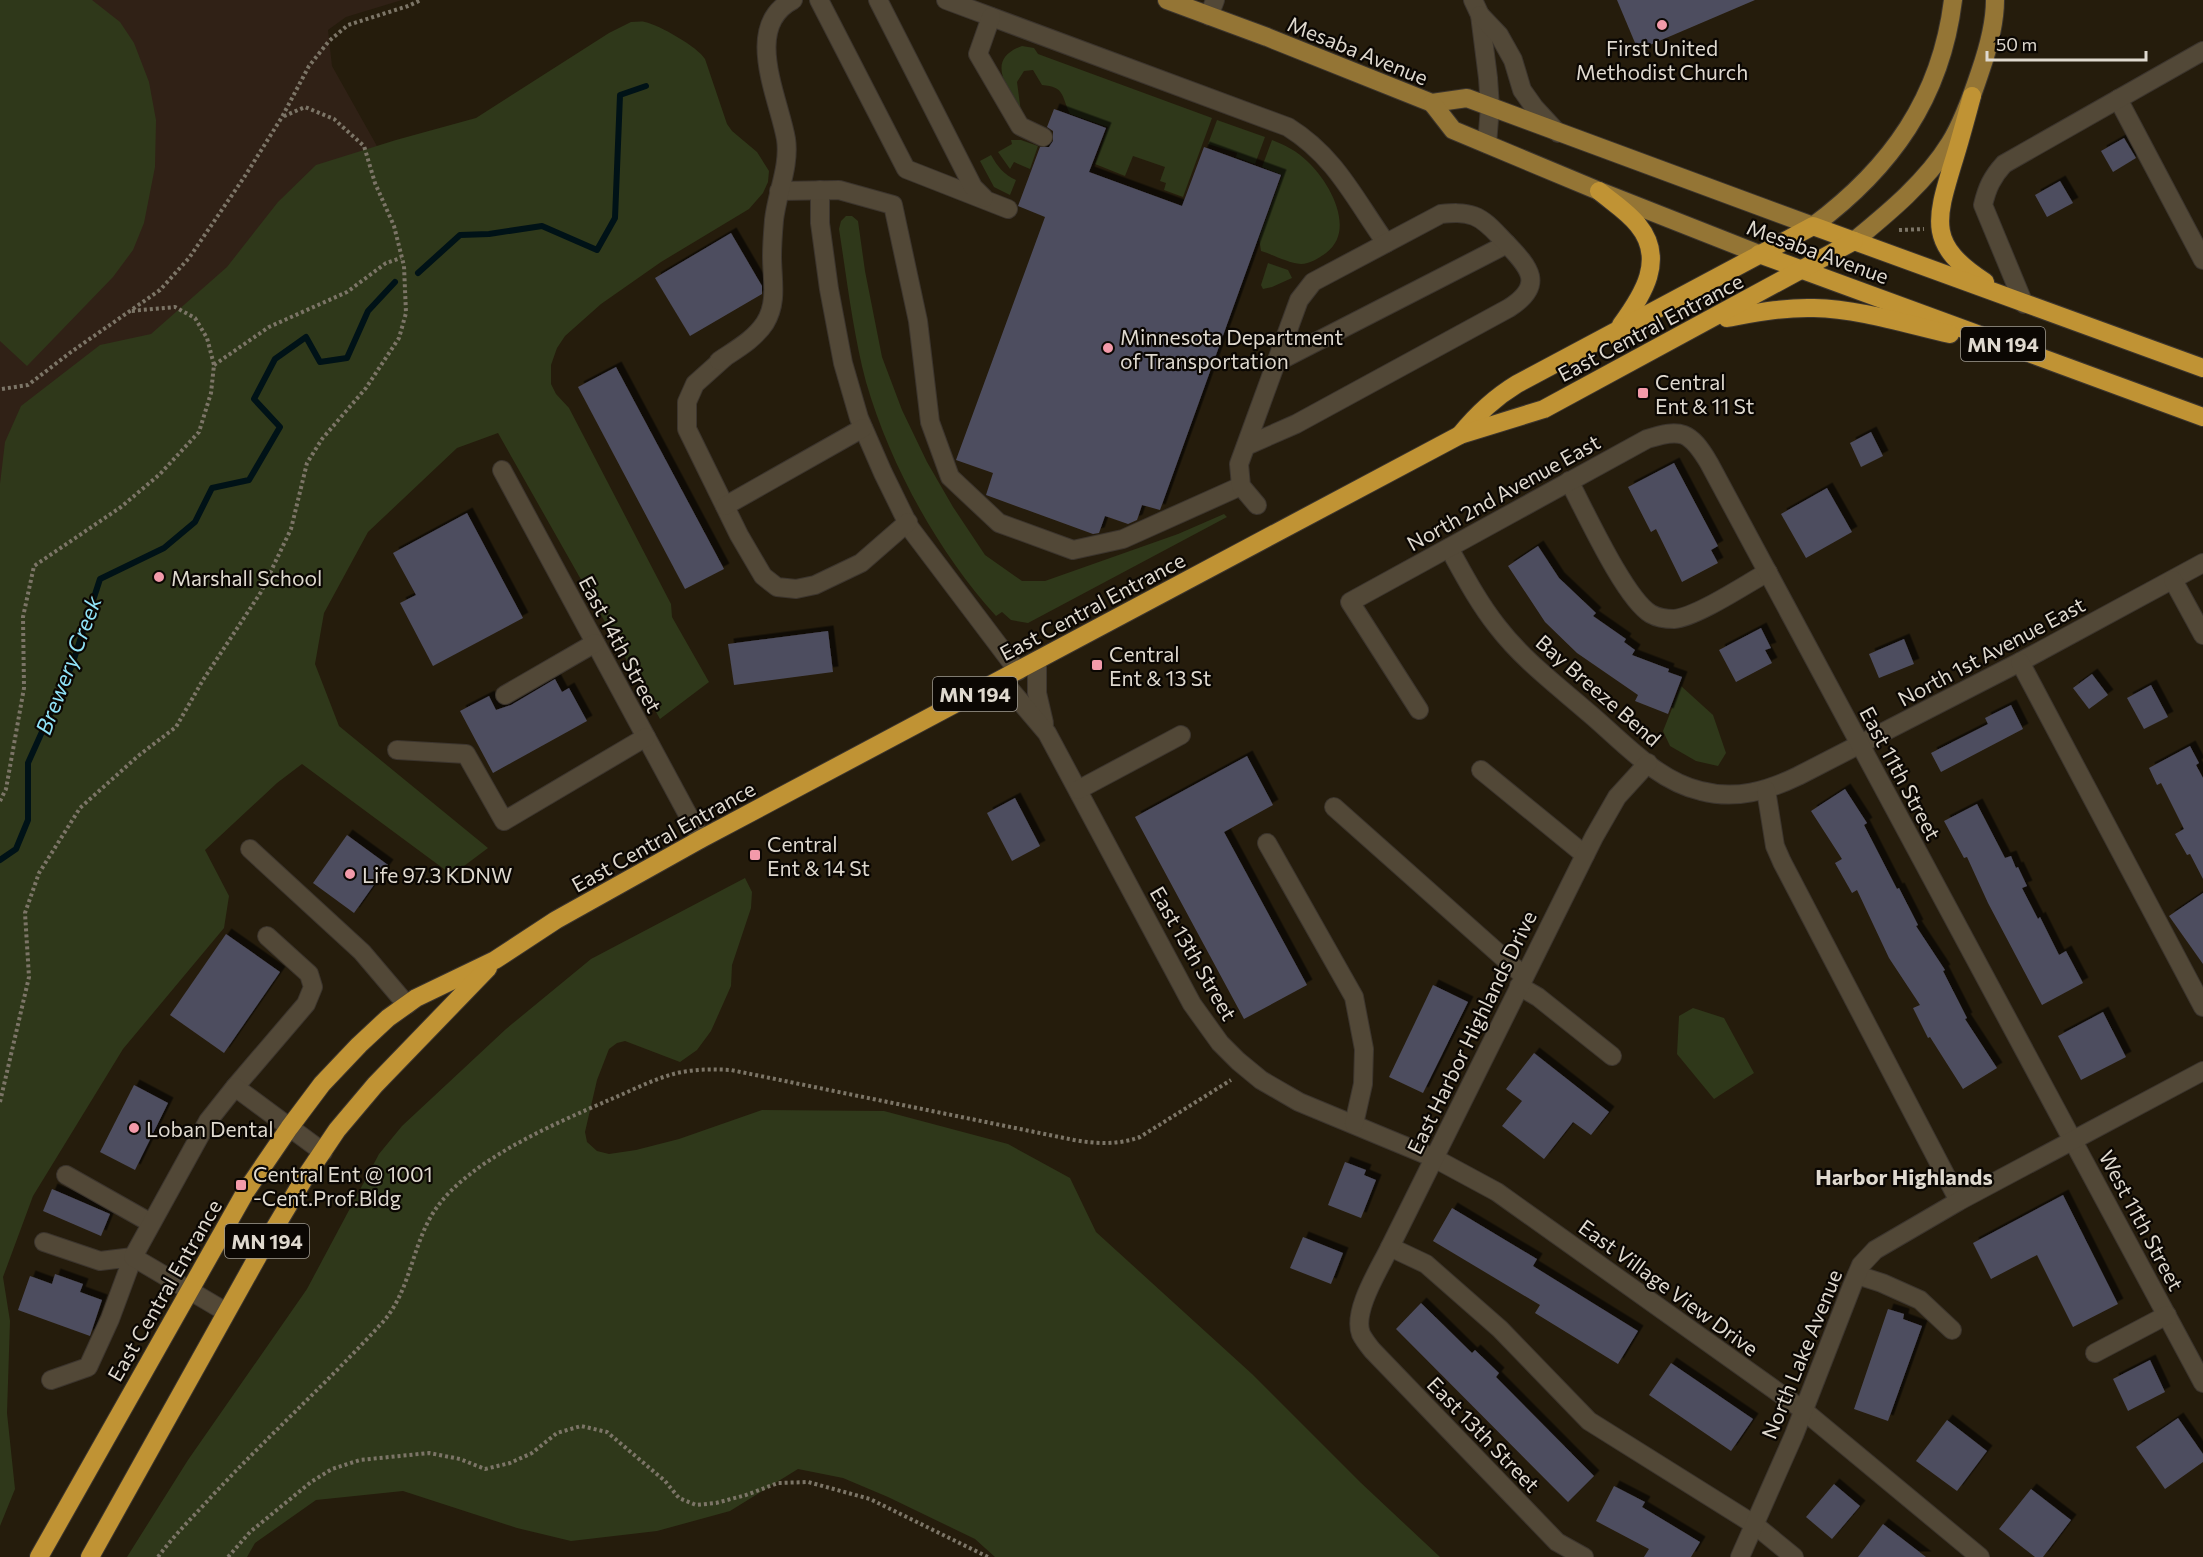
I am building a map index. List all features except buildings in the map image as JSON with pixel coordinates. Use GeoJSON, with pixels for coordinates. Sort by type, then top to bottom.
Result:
{"type":"FeatureCollection","features":[{"type":"Feature","properties":{"kind":"highway"},"geometry":{"type":"LineString","coordinates":[[1972,96],[1942,198],[1939,216],[1940,229],[1945,243],[1960,265],[2017,301]]}},
{"type":"Feature","properties":{"kind":"highway"},"geometry":{"type":"LineString","coordinates":[[1599,191],[1638,224],[1652,251],[1647,283],[1631,311],[1617,329]]}},
{"type":"Feature","properties":{"kind":"highway","name":"Mesaba Avenue"},"geometry":{"type":"LineString","coordinates":[[1813,226],[2203,368]]}},
{"type":"Feature","properties":{"kind":"highway","name":"East Central Entrance"},"geometry":{"type":"LineString","coordinates":[[1460,435],[1479,411],[1495,397],[1617,329],[1813,226]]}},
{"type":"Feature","properties":{"kind":"highway","name":"East Central Entrance"},"geometry":{"type":"LineString","coordinates":[[39,1557],[246,1191],[322,1084],[388,1018],[416,998],[495,960],[556,920],[701,840],[1460,435],[1544,409],[1854,241]]}},
{"type":"Feature","properties":{"kind":"highway","name":"Mesaba Avenue"},"geometry":{"type":"LineString","coordinates":[[1759,254],[2203,417]]}},
{"type":"Feature","properties":{"kind":"highway","name":"MN 194"},"geometry":{"type":"LineString","coordinates":[[1707,322],[1766,310],[1816,308],[1860,314],[2019,350]]}},
{"type":"Feature","properties":{"kind":"highway","name":"East Central Entrance"},"geometry":{"type":"LineString","coordinates":[[90,1557],[226,1312],[304,1179],[337,1130],[375,1085],[495,960]]}},
{"type":"Feature","properties":{"kind":"main road","name":"Mesaba Avenue"},"geometry":{"type":"LineString","coordinates":[[1167,0],[1212,8],[1432,104],[1453,130],[1759,254]]}},
{"type":"Feature","properties":{"kind":"main road"},"geometry":{"type":"LineString","coordinates":[[1813,226],[1845,202],[1871,176],[1898,143],[1922,104],[1939,65],[1950,25],[1953,0]]}},
{"type":"Feature","properties":{"kind":"main road"},"geometry":{"type":"LineString","coordinates":[[1854,241],[1922,179],[1950,143],[1972,96],[1987,51],[1995,0]]}},
{"type":"Feature","properties":{"kind":"main road","name":"Mesaba Avenue"},"geometry":{"type":"LineString","coordinates":[[1432,104],[1467,99],[1813,226]]}},
{"type":"Feature","properties":{"kind":"street"},"geometry":{"type":"LineString","coordinates":[[793,0],[784,4],[772,18],[767,35],[768,65],[776,108],[786,139],[787,160],[775,218],[772,256],[775,288],[770,311],[764,324],[752,338],[722,359],[695,384],[687,402],[687,429],[763,576],[777,587],[796,589],[814,585],[861,563],[908,522]]}},
{"type":"Feature","properties":{"kind":"street"},"geometry":{"type":"LineString","coordinates":[[819,0],[906,168],[1008,209]]}},
{"type":"Feature","properties":{"kind":"street"},"geometry":{"type":"LineString","coordinates":[[878,0],[973,187],[986,200]]}},
{"type":"Feature","properties":{"kind":"street"},"geometry":{"type":"LineString","coordinates":[[946,0],[1288,127],[1308,140],[1337,169],[1356,201],[1386,243]]}},
{"type":"Feature","properties":{"kind":"street"},"geometry":{"type":"LineString","coordinates":[[1476,7],[1490,107],[1487,144]]}},
{"type":"Feature","properties":{"kind":"street"},"geometry":{"type":"LineString","coordinates":[[1476,7],[1499,35],[1513,60],[1522,90],[1558,133]]}},
{"type":"Feature","properties":{"kind":"street"},"geometry":{"type":"LineString","coordinates":[[991,17],[978,54],[1020,126],[1043,137]]}},
{"type":"Feature","properties":{"kind":"street"},"geometry":{"type":"LineString","coordinates":[[2017,301],[1983,205],[1985,191],[1991,178],[2004,164],[2203,51]]}},
{"type":"Feature","properties":{"kind":"street"},"geometry":{"type":"LineString","coordinates":[[2118,99],[2203,260]]}},
{"type":"Feature","properties":{"kind":"street"},"geometry":{"type":"LineString","coordinates":[[820,190],[820,223],[829,289],[843,363],[863,428],[908,522],[1018,671]]}},
{"type":"Feature","properties":{"kind":"street"},"geometry":{"type":"LineString","coordinates":[[779,191],[840,190],[893,205],[918,321],[930,422],[950,477],[999,523],[1072,550],[1123,539],[1241,486]]}},
{"type":"Feature","properties":{"kind":"street"},"geometry":{"type":"LineString","coordinates":[[1246,446],[1296,424],[1523,299],[1531,283],[1528,268],[1507,244],[1474,216],[1457,213],[1441,214],[1313,282],[1299,300],[1239,464],[1241,486],[1257,506]]}},
{"type":"Feature","properties":{"kind":"street"},"geometry":{"type":"LineString","coordinates":[[1275,363],[1507,244]]}},
{"type":"Feature","properties":{"kind":"street"},"geometry":{"type":"LineString","coordinates":[[725,506],[863,428]]}},
{"type":"Feature","properties":{"kind":"street","name":"North 2nd Avenue East"},"geometry":{"type":"LineString","coordinates":[[1419,710],[1350,602],[1647,439],[1664,433],[1681,432]]}},
{"type":"Feature","properties":{"kind":"street","name":"East 11th Street"},"geometry":{"type":"LineString","coordinates":[[1681,432],[1701,448],[2074,1141]]}},
{"type":"Feature","properties":{"kind":"street","name":"East 14th Street"},"geometry":{"type":"LineString","coordinates":[[502,470],[701,840]]}},
{"type":"Feature","properties":{"kind":"street"},"geometry":{"type":"LineString","coordinates":[[1569,482],[1610,559],[1638,601],[1652,614],[1672,619],[1688,615],[1768,572]]}},
{"type":"Feature","properties":{"kind":"street","name":"Bay Breeze Bend"},"geometry":{"type":"LineString","coordinates":[[1449,548],[1479,600],[1515,647],[1534,666],[1660,773],[1700,791],[1725,795],[1766,790]]}},
{"type":"Feature","properties":{"kind":"street","name":"North 1st Avenue East"},"geometry":{"type":"LineString","coordinates":[[1766,790],[1774,788],[2020,662],[2203,564]]}},
{"type":"Feature","properties":{"kind":"street"},"geometry":{"type":"LineString","coordinates":[[2173,580],[2203,635]]}},
{"type":"Feature","properties":{"kind":"street"},"geometry":{"type":"LineString","coordinates":[[505,695],[595,643]]}},
{"type":"Feature","properties":{"kind":"street","name":"East 13th Street"},"geometry":{"type":"LineString","coordinates":[[1036,661],[1039,704],[1047,733]]}},
{"type":"Feature","properties":{"kind":"street"},"geometry":{"type":"LineString","coordinates":[[2020,662],[2203,1007]]}},
{"type":"Feature","properties":{"kind":"street","name":"East 13th Street"},"geometry":{"type":"LineString","coordinates":[[1002,680],[1047,733],[1192,1004],[1220,1043],[1247,1069],[1282,1093],[1434,1158]]}},
{"type":"Feature","properties":{"kind":"street"},"geometry":{"type":"LineString","coordinates":[[1078,790],[1181,735]]}},
{"type":"Feature","properties":{"kind":"street"},"geometry":{"type":"LineString","coordinates":[[397,750],[466,754],[504,821],[646,737]]}},
{"type":"Feature","properties":{"kind":"street","name":"East Harbor Highlands Drive"},"geometry":{"type":"LineString","coordinates":[[1361,1333],[1362,1305],[1585,855],[1617,797],[1648,763]]}},
{"type":"Feature","properties":{"kind":"street"},"geometry":{"type":"LineString","coordinates":[[1480,770],[1585,855]]}},
{"type":"Feature","properties":{"kind":"street"},"geometry":{"type":"LineString","coordinates":[[1766,790],[1775,846],[1782,862],[1959,1201]]}},
{"type":"Feature","properties":{"kind":"street"},"geometry":{"type":"LineString","coordinates":[[1334,807],[1538,997],[1612,1056]]}},
{"type":"Feature","properties":{"kind":"street"},"geometry":{"type":"LineString","coordinates":[[1267,843],[1354,997],[1364,1049],[1363,1084],[1354,1124]]}},
{"type":"Feature","properties":{"kind":"street"},"geometry":{"type":"LineString","coordinates":[[250,849],[362,952],[407,1005]]}},
{"type":"Feature","properties":{"kind":"street"},"geometry":{"type":"LineString","coordinates":[[51,1380],[88,1367],[110,1319],[133,1257],[208,1121],[306,1004],[313,987],[309,974],[267,936]]}},
{"type":"Feature","properties":{"kind":"street","name":"North Lake Avenue"},"geometry":{"type":"LineString","coordinates":[[1740,1557],[1803,1410],[1857,1275],[1875,1250],[1959,1201],[2203,1071]]}},
{"type":"Feature","properties":{"kind":"street"},"geometry":{"type":"LineString","coordinates":[[235,1087],[323,1152]]}},
{"type":"Feature","properties":{"kind":"street","name":"West 11th Street"},"geometry":{"type":"LineString","coordinates":[[2074,1141],[2203,1383]]}},
{"type":"Feature","properties":{"kind":"street","name":"East Village View Drive"},"geometry":{"type":"LineString","coordinates":[[1434,1158],[1497,1192],[1803,1410],[1980,1557]]}},
{"type":"Feature","properties":{"kind":"street"},"geometry":{"type":"LineString","coordinates":[[66,1175],[151,1223]]}},
{"type":"Feature","properties":{"kind":"street"},"geometry":{"type":"LineString","coordinates":[[44,1242],[100,1261],[133,1257],[226,1312]]}},
{"type":"Feature","properties":{"kind":"street"},"geometry":{"type":"LineString","coordinates":[[1390,1247],[1426,1264],[1500,1329],[1589,1421],[1755,1525],[1794,1557]]}},
{"type":"Feature","properties":{"kind":"street"},"geometry":{"type":"LineString","coordinates":[[1857,1275],[1882,1282],[1920,1300],[1952,1330]]}},
{"type":"Feature","properties":{"kind":"street"},"geometry":{"type":"LineString","coordinates":[[2095,1353],[2167,1315]]}},
{"type":"Feature","properties":{"kind":"street","name":"East 13th Street"},"geometry":{"type":"LineString","coordinates":[[1361,1333],[1372,1350],[1557,1542],[1584,1557]]}},
{"type":"Feature","properties":{"kind":"path"},"geometry":{"type":"LineString","coordinates":[[2,389],[28,385],[71,352],[160,291],[189,258],[245,176],[282,117],[309,66],[329,41],[348,25],[421,0]]}},
{"type":"Feature","properties":{"kind":"path"},"geometry":{"type":"LineString","coordinates":[[0,1102],[29,977],[25,913],[39,873],[80,808],[138,756],[176,727],[203,680],[261,592],[291,529],[307,463],[322,439],[366,388],[399,338],[406,312],[404,266],[394,226],[375,183],[364,146],[334,119],[305,107],[282,117]]}},
{"type":"Feature","properties":{"kind":"path"},"geometry":{"type":"LineString","coordinates":[[1898,230],[1932,229]]}},
{"type":"Feature","properties":{"kind":"path"},"geometry":{"type":"LineString","coordinates":[[214,365],[269,327],[347,292],[387,263],[401,258]]}},
{"type":"Feature","properties":{"kind":"path"},"geometry":{"type":"LineString","coordinates":[[0,801],[6,789],[24,688],[23,617],[34,566],[121,507],[160,474],[199,432],[211,393],[214,365],[207,338],[195,318],[175,308],[131,311]]}},
{"type":"Feature","properties":{"kind":"path"},"geometry":{"type":"LineString","coordinates":[[158,1557],[256,1448],[386,1319],[404,1288],[433,1212],[454,1188],[481,1165],[588,1109],[677,1073],[696,1070],[731,1070],[1074,1140],[1111,1143],[1125,1142],[1140,1137],[1247,1069]]}},
{"type":"Feature","properties":{"kind":"path"},"geometry":{"type":"LineString","coordinates":[[228,1557],[250,1532],[311,1482],[332,1469],[360,1460],[429,1452],[460,1459],[485,1469],[510,1463],[532,1453],[557,1432],[582,1425],[607,1432],[665,1481],[679,1498],[696,1505],[736,1498],[778,1483],[808,1482],[870,1499],[988,1557]]}},
{"type":"Feature","properties":{"kind":"shaded area","name":"Marshall School"},"geometry":{"type":"Polygon","coordinates":[[[0,0],[402,0],[346,17],[328,30],[332,66],[432,244],[339,532],[145,927],[0,1244],[0,0]]]}},
{"type":"Feature","properties":{"kind":"green space"},"geometry":{"type":"Polygon","coordinates":[[[0,0],[92,0],[120,22],[134,43],[149,82],[156,120],[155,167],[144,223],[133,250],[113,277],[27,366],[0,341],[0,0]]]}},
{"type":"Feature","properties":{"kind":"green space","name":"Marshall School"},"geometry":{"type":"Polygon","coordinates":[[[631,22],[645,22],[659,27],[678,37],[701,54],[705,59],[727,124],[757,152],[769,171],[768,182],[763,193],[749,209],[661,262],[601,304],[565,336],[557,348],[551,365],[551,384],[556,394],[569,408],[671,604],[672,617],[709,682],[660,719],[498,433],[457,448],[368,532],[324,613],[315,664],[339,726],[488,848],[452,875],[302,764],[277,783],[205,850],[229,896],[224,928],[123,1049],[33,1196],[3,1277],[10,1321],[7,1413],[15,1489],[0,1526],[0,484],[5,442],[21,406],[100,345],[151,334],[227,267],[278,202],[316,165],[476,118],[609,33],[631,22]]]}},
{"type":"Feature","properties":{"kind":"green space"},"geometry":{"type":"Polygon","coordinates":[[[1022,46],[1034,48],[1038,54],[1212,118],[1183,197],[1164,190],[1166,183],[1160,181],[1165,167],[1133,156],[1125,176],[1095,164],[1108,127],[1070,114],[1059,90],[1042,85],[1033,70],[1024,71],[1017,82],[1021,112],[1002,75],[1002,66],[1004,59],[1011,52],[1022,46]]]}},
{"type":"Feature","properties":{"kind":"green space"},"geometry":{"type":"Polygon","coordinates":[[[1217,120],[1265,137],[1255,164],[1236,157],[1237,153],[1208,144],[1217,120]]]}},
{"type":"Feature","properties":{"kind":"green space"},"geometry":{"type":"Polygon","coordinates":[[[1011,140],[1021,140],[1038,146],[1030,169],[1014,162],[1010,169],[998,152],[1012,144],[1011,140]]]}},
{"type":"Feature","properties":{"kind":"green space"},"geometry":{"type":"Polygon","coordinates":[[[1272,140],[1291,149],[1307,161],[1324,181],[1336,206],[1339,232],[1335,243],[1326,253],[1308,263],[1291,262],[1261,251],[1259,238],[1282,175],[1262,167],[1272,140]]]}},
{"type":"Feature","properties":{"kind":"green space"},"geometry":{"type":"Polygon","coordinates":[[[991,155],[1001,170],[1016,180],[1010,195],[994,187],[980,161],[991,155]]]}},
{"type":"Feature","properties":{"kind":"green space"},"geometry":{"type":"Polygon","coordinates":[[[846,216],[852,216],[858,221],[882,357],[902,410],[927,462],[985,555],[1022,581],[1045,581],[1178,534],[1224,514],[1227,517],[1028,623],[1011,620],[1002,612],[996,616],[955,564],[918,506],[888,445],[876,413],[861,363],[839,229],[841,221],[846,216]]]}},
{"type":"Feature","properties":{"kind":"green space"},"geometry":{"type":"Polygon","coordinates":[[[1268,263],[1288,270],[1292,278],[1263,289],[1261,285],[1268,263]]]}},
{"type":"Feature","properties":{"kind":"green space"},"geometry":{"type":"Polygon","coordinates":[[[1681,686],[1713,715],[1726,753],[1718,766],[1696,761],[1670,746],[1663,731],[1681,686]]]}},
{"type":"Feature","properties":{"kind":"green space"},"geometry":{"type":"Polygon","coordinates":[[[745,878],[752,892],[751,908],[732,965],[731,986],[711,1031],[697,1050],[680,1062],[625,1041],[609,1049],[597,1080],[585,1132],[587,1142],[597,1151],[609,1154],[636,1150],[679,1139],[762,1110],[884,1111],[1008,1144],[1070,1178],[1096,1232],[1252,1374],[1360,1482],[1440,1557],[995,1557],[975,1539],[888,1497],[843,1478],[798,1469],[730,1511],[657,1531],[571,1541],[517,1528],[403,1491],[316,1500],[255,1543],[247,1557],[127,1557],[188,1460],[307,1289],[379,1154],[402,1126],[506,1029],[591,959],[745,878]]]}},
{"type":"Feature","properties":{"kind":"green space"},"geometry":{"type":"Polygon","coordinates":[[[1693,1008],[1724,1018],[1754,1073],[1714,1099],[1677,1054],[1679,1016],[1693,1008]]]}},
{"type":"Feature","properties":{"kind":"waterway","name":"Brewery Creek"},"geometry":{"type":"LineString","coordinates":[[418,273],[460,235],[489,234],[542,226],[597,250],[615,218],[620,95],[646,86]]}},
{"type":"Feature","properties":{"kind":"waterway","name":"Brewery Creek"},"geometry":{"type":"LineString","coordinates":[[0,860],[16,849],[28,820],[28,763],[72,665],[100,579],[164,548],[195,522],[212,488],[249,480],[280,427],[254,399],[275,359],[306,337],[320,362],[347,358],[368,311],[395,282]]}},
{"type":"Feature","properties":{"kind":"place","name":"First United Methodist Church"},"geometry":{"type":"Point","coordinates":[1662,25]}},
{"type":"Feature","properties":{"kind":"place","name":"Minnesota Department of Transportation"},"geometry":{"type":"Point","coordinates":[1108,348]}},
{"type":"Feature","properties":{"kind":"place","name":"Central Ent & 11 St"},"geometry":{"type":"Point","coordinates":[1643,393]}},
{"type":"Feature","properties":{"kind":"place","name":"Marshall School"},"geometry":{"type":"Point","coordinates":[159,577]}},
{"type":"Feature","properties":{"kind":"place","name":"Central Ent & 13 St"},"geometry":{"type":"Point","coordinates":[1097,665]}},
{"type":"Feature","properties":{"kind":"place","name":"Central Ent & 14 St"},"geometry":{"type":"Point","coordinates":[755,855]}},
{"type":"Feature","properties":{"kind":"place","name":"Life 97.3 KDNW"},"geometry":{"type":"Point","coordinates":[350,874]}},
{"type":"Feature","properties":{"kind":"place","name":"Loban Dental"},"geometry":{"type":"Point","coordinates":[134,1128]}},
{"type":"Feature","properties":{"kind":"place","name":"Central Ent @ 1001 -Cent.Prof.Bldg"},"geometry":{"type":"Point","coordinates":[241,1185]}},
{"type":"Feature","properties":{"kind":"district","name":"Harbor Highlands"},"geometry":{"type":"Point","coordinates":[1904,1176]}}]}
